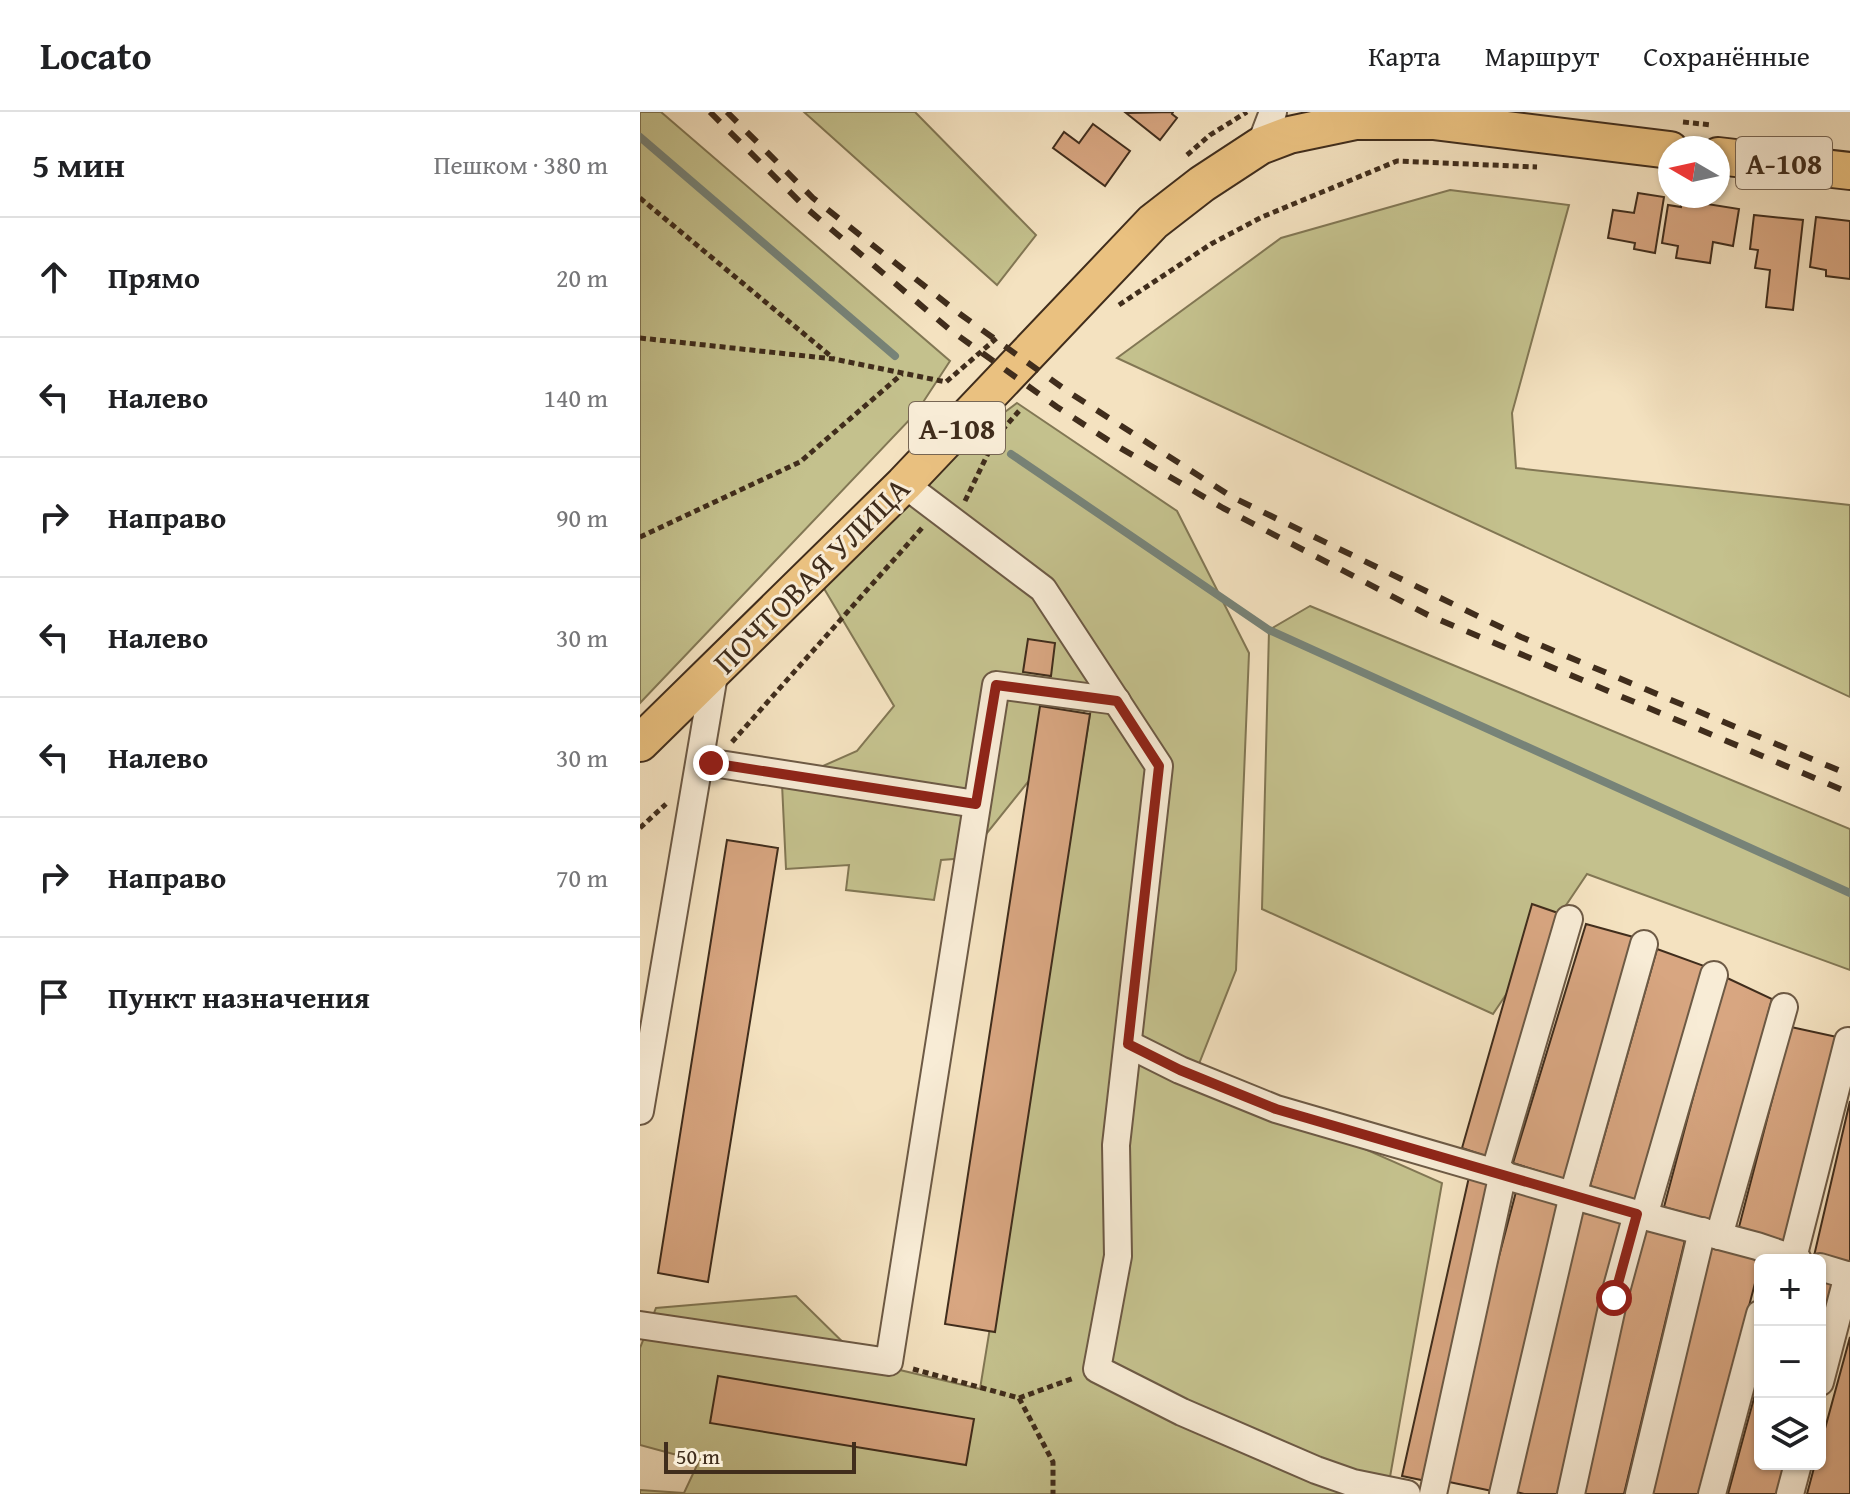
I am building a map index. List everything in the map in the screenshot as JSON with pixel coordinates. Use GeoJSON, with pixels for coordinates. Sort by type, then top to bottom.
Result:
{"type":"FeatureCollection","features":[{"type":"Feature","properties":{"kind":"highway","name":"А-108"},"geometry":{"type":"LineString","coordinates":[[1274,131],[1356,121],[1433,121],[1658,149]]}},
{"type":"Feature","properties":{"kind":"highway","name":"ПОЧТОВАЯ УЛИЦА"},"geometry":{"type":"LineString","coordinates":[[640,743],[904,484],[1153,222],[1274,131]]}},
{"type":"Feature","properties":{"kind":"highway","name":"А-108"},"geometry":{"type":"LineString","coordinates":[[1730,157],[1850,171]]}},
{"type":"Feature","properties":{"kind":"lane"},"geometry":{"type":"LineString","coordinates":[[904,484],[1043,589],[1159,766],[1116,1145],[1118,1256],[1097,1369],[1182,1412],[1316,1470],[1353,1483],[1407,1494]]}},
{"type":"Feature","properties":{"kind":"lane"},"geometry":{"type":"LineString","coordinates":[[640,1111],[712,756],[715,669]]}},
{"type":"Feature","properties":{"kind":"lane"},"geometry":{"type":"LineString","coordinates":[[640,1325],[889,1362],[996,685],[1117,701]]}},
{"type":"Feature","properties":{"kind":"lane"},"geometry":{"type":"LineString","coordinates":[[712,756],[976,804]]}},
{"type":"Feature","properties":{"kind":"lane"},"geometry":{"type":"LineString","coordinates":[[1433,1494],[1499,1172],[1569,919]]}},
{"type":"Feature","properties":{"kind":"lane"},"geometry":{"type":"LineString","coordinates":[[1503,1494],[1573,1195],[1644,944]]}},
{"type":"Feature","properties":{"kind":"lane"},"geometry":{"type":"LineString","coordinates":[[1571,1494],[1614,1298],[1714,975]]}},
{"type":"Feature","properties":{"kind":"lane"},"geometry":{"type":"LineString","coordinates":[[1639,1494],[1710,1234],[1784,1007]]}},
{"type":"Feature","properties":{"kind":"lane"},"geometry":{"type":"LineString","coordinates":[[1787,1254],[1848,1041]]}},
{"type":"Feature","properties":{"kind":"lane"},"geometry":{"type":"LineString","coordinates":[[1128,1044],[1180,1070],[1276,1109],[1773,1254]]}},
{"type":"Feature","properties":{"kind":"lane"},"geometry":{"type":"LineString","coordinates":[[1826,1269],[1849,1275],[1826,1360]]}},
{"type":"Feature","properties":{"kind":"lane"},"geometry":{"type":"LineString","coordinates":[[1712,1494],[1757,1326]]}},
{"type":"Feature","properties":{"kind":"lane"},"geometry":{"type":"LineString","coordinates":[[1790,1494],[1796,1470]]}},
{"type":"Feature","properties":{"kind":"path"},"geometry":{"type":"LineString","coordinates":[[1115,307],[1211,244],[1262,217],[1397,161],[1540,167]]}},
{"type":"Feature","properties":{"kind":"path"},"geometry":{"type":"LineString","coordinates":[[640,198],[834,359]]}},
{"type":"Feature","properties":{"kind":"path"},"geometry":{"type":"LineString","coordinates":[[640,338],[834,359],[946,382],[1007,330]]}},
{"type":"Feature","properties":{"kind":"path"},"geometry":{"type":"LineString","coordinates":[[640,537],[800,462],[902,373]]}},
{"type":"Feature","properties":{"kind":"path"},"geometry":{"type":"LineString","coordinates":[[712,756],[927,523],[955,521],[996,437],[1025,404]]}},
{"type":"Feature","properties":{"kind":"path"},"geometry":{"type":"LineString","coordinates":[[889,1362],[1019,1398],[1097,1369]]}},
{"type":"Feature","properties":{"kind":"path"},"geometry":{"type":"LineString","coordinates":[[1019,1398],[1053,1462],[1053,1494]]}},
{"type":"Feature","properties":{"kind":"shaded area"},"geometry":{"type":"Polygon","coordinates":[[[640,112],[661,112],[950,361],[916,413],[640,703],[640,112]]]}},
{"type":"Feature","properties":{"kind":"shaded area"},"geometry":{"type":"Polygon","coordinates":[[[804,112],[915,112],[1036,235],[997,285],[804,112]]]}},
{"type":"Feature","properties":{"kind":"shaded area"},"geometry":{"type":"Polygon","coordinates":[[[1450,190],[1569,205],[1512,413],[1516,468],[1850,505],[1850,697],[1117,358],[1281,238],[1450,190]]]}},
{"type":"Feature","properties":{"kind":"shaded area"},"geometry":{"type":"Polygon","coordinates":[[[1017,403],[1177,511],[1249,653],[1236,970],[1195,1074],[1442,1183],[1390,1477],[1337,1494],[640,1494],[640,1490],[684,1493],[699,1461],[640,1445],[640,1348],[656,1308],[796,1296],[862,1361],[980,1389],[1092,702],[967,858],[941,860],[934,900],[846,890],[849,865],[786,869],[782,784],[857,751],[894,706],[807,560],[1017,403]]]}},
{"type":"Feature","properties":{"kind":"shaded area"},"geometry":{"type":"Polygon","coordinates":[[[1310,606],[1850,829],[1850,970],[1587,874],[1493,1014],[1262,909],[1269,630],[1310,606]]]}},
{"type":"Feature","properties":{"kind":"building"},"geometry":{"type":"Polygon","coordinates":[[[1173,112],[1177,118],[1160,140],[1126,113],[1173,112]]]}},
{"type":"Feature","properties":{"kind":"building"},"geometry":{"type":"Polygon","coordinates":[[[1093,124],[1130,151],[1105,186],[1053,148],[1064,132],[1079,143],[1093,124]]]}},
{"type":"Feature","properties":{"kind":"building"},"geometry":{"type":"Polygon","coordinates":[[[1638,193],[1658,196],[1658,208],[1662,208],[1655,253],[1634,249],[1635,243],[1608,238],[1613,210],[1634,213],[1638,193]]]}},
{"type":"Feature","properties":{"kind":"building"},"geometry":{"type":"Polygon","coordinates":[[[1668,208],[1739,209],[1733,246],[1713,242],[1710,263],[1676,258],[1678,246],[1662,243],[1668,208]]]}},
{"type":"Feature","properties":{"kind":"building"},"geometry":{"type":"Polygon","coordinates":[[[1754,215],[1803,220],[1793,310],[1766,307],[1770,270],[1755,268],[1758,250],[1750,249],[1754,215]]]}},
{"type":"Feature","properties":{"kind":"building"},"geometry":{"type":"Polygon","coordinates":[[[1816,217],[1850,221],[1850,279],[1826,276],[1826,270],[1810,267],[1816,217]]]}},
{"type":"Feature","properties":{"kind":"building"},"geometry":{"type":"Polygon","coordinates":[[[1028,639],[1055,643],[1051,676],[1023,672],[1028,639]]]}},
{"type":"Feature","properties":{"kind":"building"},"geometry":{"type":"Polygon","coordinates":[[[1040,706],[1090,714],[995,1332],[945,1324],[1040,706]]]}},
{"type":"Feature","properties":{"kind":"building"},"geometry":{"type":"Polygon","coordinates":[[[727,840],[778,848],[708,1282],[658,1273],[727,840]]]}},
{"type":"Feature","properties":{"kind":"building"},"geometry":{"type":"Polygon","coordinates":[[[1532,904],[1558,913],[1488,1157],[1462,1148],[1532,904]]]}},
{"type":"Feature","properties":{"kind":"building"},"geometry":{"type":"Polygon","coordinates":[[[1586,924],[1637,938],[1564,1179],[1513,1163],[1586,924]]]}},
{"type":"Feature","properties":{"kind":"building"},"geometry":{"type":"Polygon","coordinates":[[[1657,949],[1707,967],[1638,1202],[1590,1186],[1657,949]]]}},
{"type":"Feature","properties":{"kind":"building"},"geometry":{"type":"Polygon","coordinates":[[[1725,977],[1772,999],[1713,1221],[1664,1207],[1725,977]]]}},
{"type":"Feature","properties":{"kind":"building"},"geometry":{"type":"Polygon","coordinates":[[[1791,1027],[1837,1037],[1786,1243],[1739,1227],[1791,1027]]]}},
{"type":"Feature","properties":{"kind":"building"},"geometry":{"type":"Polygon","coordinates":[[[1850,1101],[1850,1266],[1826,1259],[1826,1254],[1814,1254],[1850,1101]]]}},
{"type":"Feature","properties":{"kind":"building"},"geometry":{"type":"Polygon","coordinates":[[[1469,1177],[1492,1182],[1426,1481],[1402,1476],[1469,1177]]]}},
{"type":"Feature","properties":{"kind":"building"},"geometry":{"type":"Polygon","coordinates":[[[1517,1188],[1563,1201],[1497,1492],[1449,1482],[1473,1355],[1517,1188]]]}},
{"type":"Feature","properties":{"kind":"building"},"geometry":{"type":"Polygon","coordinates":[[[1580,1212],[1625,1223],[1559,1494],[1524,1494],[1513,1491],[1580,1212]]]}},
{"type":"Feature","properties":{"kind":"building"},"geometry":{"type":"Polygon","coordinates":[[[1640,1229],[1685,1240],[1624,1494],[1582,1494],[1640,1229]]]}},
{"type":"Feature","properties":{"kind":"building"},"geometry":{"type":"Polygon","coordinates":[[[1710,1244],[1754,1258],[1754,1287],[1700,1494],[1650,1494],[1710,1244]]]}},
{"type":"Feature","properties":{"kind":"building"},"geometry":{"type":"Polygon","coordinates":[[[1826,1280],[1836,1283],[1826,1322],[1826,1280]]]}},
{"type":"Feature","properties":{"kind":"building"},"geometry":{"type":"Polygon","coordinates":[[[1850,1337],[1850,1494],[1807,1494],[1813,1470],[1826,1470],[1826,1425],[1850,1337]]]}},
{"type":"Feature","properties":{"kind":"building"},"geometry":{"type":"Polygon","coordinates":[[[718,1376],[974,1419],[966,1465],[710,1423],[718,1376]]]}},
{"type":"Feature","properties":{"kind":"building"},"geometry":{"type":"Polygon","coordinates":[[[1754,1398],[1754,1470],[1786,1470],[1780,1494],[1728,1494],[1754,1398]]]}},
{"type":"Feature","properties":{"kind":"waterway"},"geometry":{"type":"LineString","coordinates":[[640,137],[895,356]]}},
{"type":"Feature","properties":{"kind":"waterway"},"geometry":{"type":"LineString","coordinates":[[1011,454],[1269,630],[1850,893]]}},
{"type":"Feature","properties":{"kind":"railway"},"geometry":{"type":"LineString","coordinates":[[710,112],[805,207],[949,329],[1117,446],[1223,508],[1428,615],[1850,793]]}},
{"type":"Feature","properties":{"kind":"railway"},"geometry":{"type":"LineString","coordinates":[[727,112],[813,198],[960,314],[1070,393],[1232,497],[1521,637],[1850,775]]}},
{"type":"Feature","properties":{"kind":"route"},"geometry":{"type":"LineString","coordinates":[[711,763],[976,804],[996,685],[1117,701],[1159,766],[1128,1044],[1180,1070],[1276,1109],[1637,1214],[1614,1298]]}}]}
